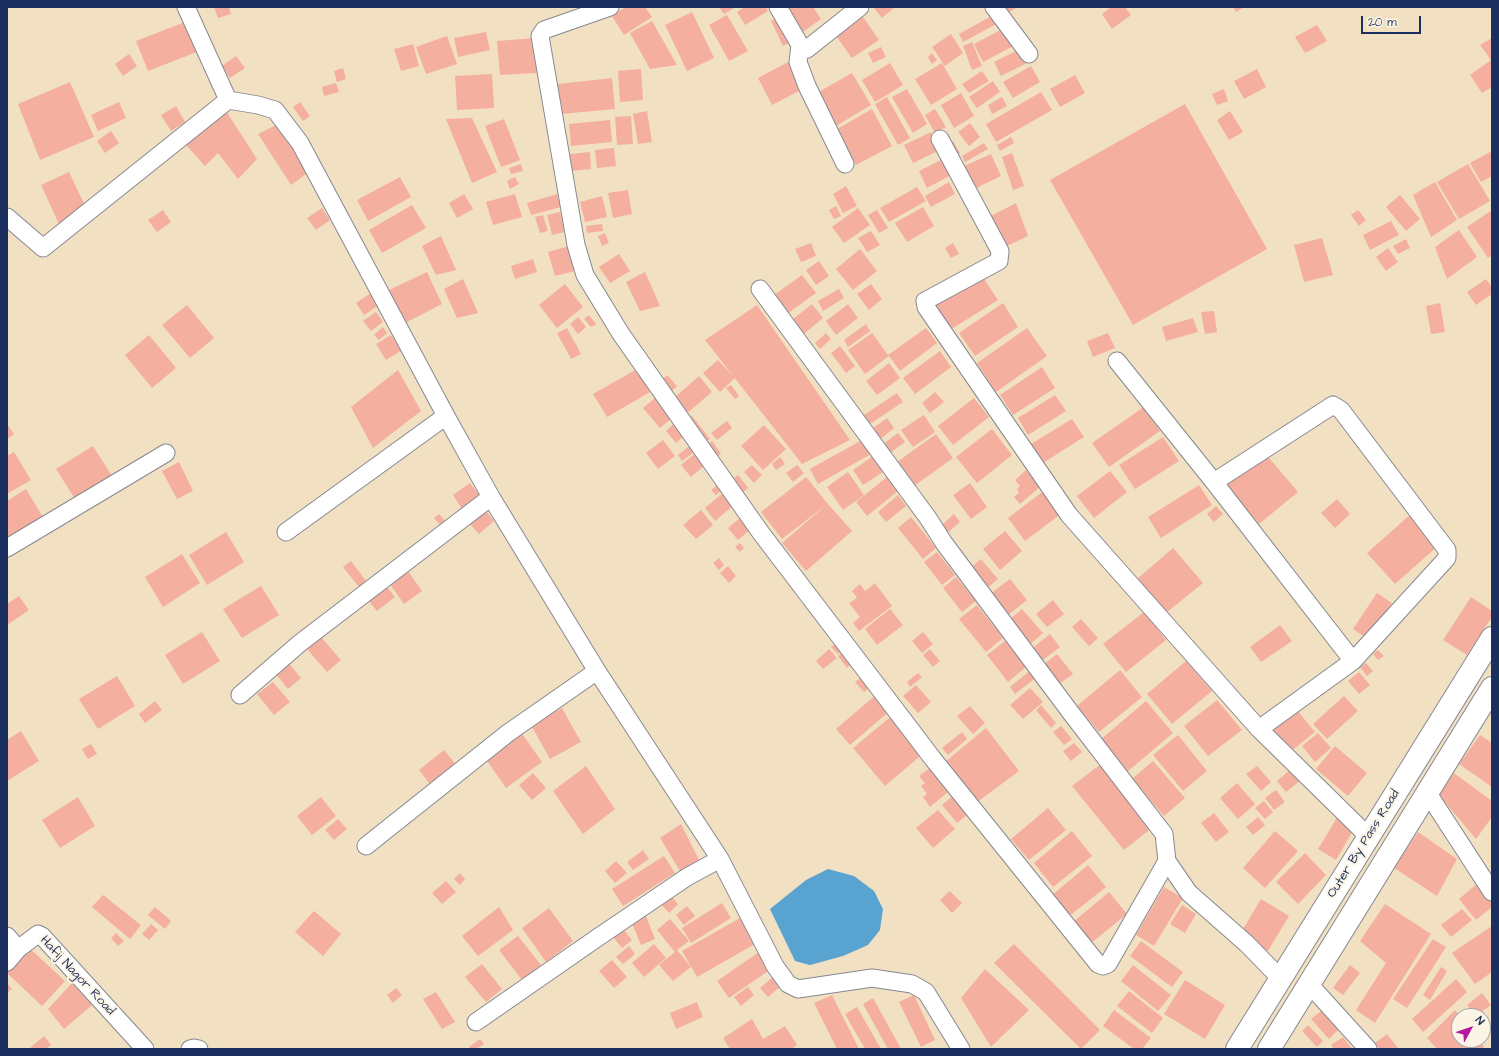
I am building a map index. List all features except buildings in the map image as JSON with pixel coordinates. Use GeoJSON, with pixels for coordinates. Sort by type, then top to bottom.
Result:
{"type":"FeatureCollection","features":[{"type":"Feature","properties":{"kind":"main road","name":"Outer By Pass Road"},"geometry":{"type":"LineString","coordinates":[[1237,1049],[1492,638]]}},
{"type":"Feature","properties":{"kind":"main road","name":"Outer By Pass Road"},"geometry":{"type":"LineString","coordinates":[[1269,1049],[1310,985],[1492,688]]}},
{"type":"Feature","properties":{"kind":"street"},"geometry":{"type":"LineString","coordinates":[[186,7],[228,100]]}},
{"type":"Feature","properties":{"kind":"street"},"geometry":{"type":"LineString","coordinates":[[610,7],[544,30],[540,36],[576,245],[585,275],[621,334],[761,533],[933,759],[1098,964],[1103,966],[1108,964],[1167,861]]}},
{"type":"Feature","properties":{"kind":"street"},"geometry":{"type":"LineString","coordinates":[[778,7],[800,45],[807,50],[860,7]]}},
{"type":"Feature","properties":{"kind":"street"},"geometry":{"type":"LineString","coordinates":[[994,7],[1029,54]]}},
{"type":"Feature","properties":{"kind":"street"},"geometry":{"type":"LineString","coordinates":[[800,45],[798,62],[807,86],[845,164]]}},
{"type":"Feature","properties":{"kind":"street"},"geometry":{"type":"LineString","coordinates":[[7,217],[43,248],[228,100],[258,105],[275,110],[300,143],[491,497],[597,671],[720,859],[775,966],[788,984],[798,989],[872,978],[912,984],[926,992],[961,1049]]}},
{"type":"Feature","properties":{"kind":"street"},"geometry":{"type":"LineString","coordinates":[[940,139],[1000,251],[999,261],[925,301],[926,307],[1069,515],[1259,729],[1368,837]]}},
{"type":"Feature","properties":{"kind":"street"},"geometry":{"type":"LineString","coordinates":[[760,289],[928,518],[944,543],[1066,707],[1164,834],[1167,861],[1189,893],[1247,944],[1280,979]]}},
{"type":"Feature","properties":{"kind":"street"},"geometry":{"type":"LineString","coordinates":[[1118,361],[1353,661]]}},
{"type":"Feature","properties":{"kind":"street"},"geometry":{"type":"LineString","coordinates":[[1214,482],[1333,405],[1341,410],[1447,550],[1446,558],[1353,661],[1259,729]]}},
{"type":"Feature","properties":{"kind":"street"},"geometry":{"type":"LineString","coordinates":[[286,532],[446,416]]}},
{"type":"Feature","properties":{"kind":"street"},"geometry":{"type":"LineString","coordinates":[[7,548],[166,452]]}},
{"type":"Feature","properties":{"kind":"street"},"geometry":{"type":"LineString","coordinates":[[240,694],[300,643],[491,497]]}},
{"type":"Feature","properties":{"kind":"street"},"geometry":{"type":"LineString","coordinates":[[366,846],[508,733],[597,671]]}},
{"type":"Feature","properties":{"kind":"street"},"geometry":{"type":"LineString","coordinates":[[1427,792],[1492,892]]}},
{"type":"Feature","properties":{"kind":"street"},"geometry":{"type":"LineString","coordinates":[[476,1022],[687,877],[720,859]]}},
{"type":"Feature","properties":{"kind":"street","name":"Hafij Nagor Road"},"geometry":{"type":"LineString","coordinates":[[7,962],[12,943],[38,934],[42,936],[145,1049]]}},
{"type":"Feature","properties":{"kind":"street"},"geometry":{"type":"LineString","coordinates":[[1310,985],[1368,1049]]}},
{"type":"Feature","properties":{"kind":"street"},"geometry":{"type":"LineString","coordinates":[[190,1049],[198,1049]]}},
{"type":"Feature","properties":{"kind":"water"},"geometry":{"type":"Polygon","coordinates":[[[828,869],[854,876],[874,891],[883,909],[880,930],[868,945],[843,956],[810,965],[795,961],[770,909],[806,880],[828,869]]]}}]}
